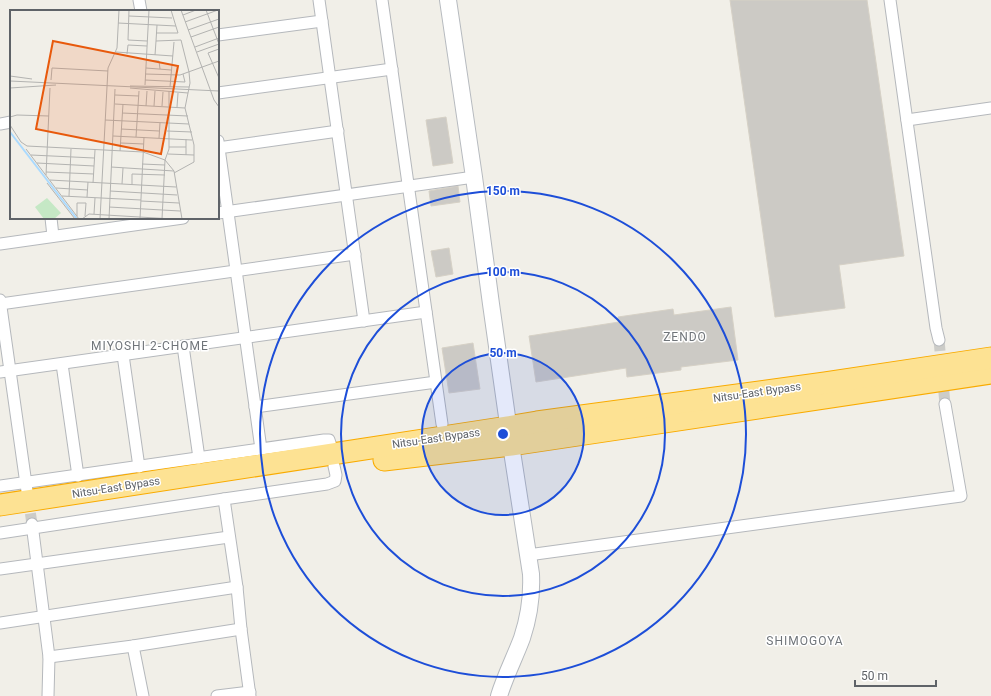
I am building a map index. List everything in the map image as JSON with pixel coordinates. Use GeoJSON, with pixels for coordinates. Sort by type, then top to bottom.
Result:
{"type":"FeatureCollection","features":[{"type":"Feature","properties":{"kind":"highway"},"geometry":{"type":"LineString","coordinates":[[824,383],[991,344]]}},
{"type":"Feature","properties":{"kind":"highway","name":"Nitsu-East Bypass"},"geometry":{"type":"LineString","coordinates":[[510,436],[536,422],[824,383],[991,358]]}},
{"type":"Feature","properties":{"kind":"highway","name":"Nitsu-East Bypass"},"geometry":{"type":"LineString","coordinates":[[0,517],[27,507],[333,460],[510,436],[916,385],[991,373]]}},
{"type":"Feature","properties":{"kind":"highway"},"geometry":{"type":"LineString","coordinates":[[916,385],[991,381]]}},
{"type":"Feature","properties":{"kind":"highway","name":"Nitsu-East Bypass"},"geometry":{"type":"LineString","coordinates":[[0,505],[27,507]]}},
{"type":"Feature","properties":{"kind":"street"},"geometry":{"type":"LineString","coordinates":[[140,0],[141,10]]}},
{"type":"Feature","properties":{"kind":"street"},"geometry":{"type":"LineString","coordinates":[[319,0],[364,321]]}},
{"type":"Feature","properties":{"kind":"street"},"geometry":{"type":"LineString","coordinates":[[382,0],[442,424]]}},
{"type":"Feature","properties":{"kind":"street"},"geometry":{"type":"LineString","coordinates":[[448,0],[531,574],[532,588],[527,620],[499,696]]}},
{"type":"Feature","properties":{"kind":"street"},"geometry":{"type":"LineString","coordinates":[[890,0],[936,328],[939,340]]}},
{"type":"Feature","properties":{"kind":"street"},"geometry":{"type":"LineString","coordinates":[[219,36],[322,21]]}},
{"type":"Feature","properties":{"kind":"street"},"geometry":{"type":"LineString","coordinates":[[219,93],[392,69]]}},
{"type":"Feature","properties":{"kind":"street"},"geometry":{"type":"LineString","coordinates":[[907,120],[991,108]]}},
{"type":"Feature","properties":{"kind":"street"},"geometry":{"type":"LineString","coordinates":[[0,124],[10,122]]}},
{"type":"Feature","properties":{"kind":"street"},"geometry":{"type":"LineString","coordinates":[[219,146],[338,131]]}},
{"type":"Feature","properties":{"kind":"street"},"geometry":{"type":"LineString","coordinates":[[219,159],[223,212],[236,271],[261,449]]}},
{"type":"Feature","properties":{"kind":"street"},"geometry":{"type":"LineString","coordinates":[[223,212],[474,177]]}},
{"type":"Feature","properties":{"kind":"street"},"geometry":{"type":"LineString","coordinates":[[51,219],[54,236]]}},
{"type":"Feature","properties":{"kind":"street"},"geometry":{"type":"LineString","coordinates":[[0,244],[176,219]]}},
{"type":"Feature","properties":{"kind":"street"},"geometry":{"type":"LineString","coordinates":[[48,696],[50,657],[37,564],[5,372],[0,303],[355,254]]}},
{"type":"Feature","properties":{"kind":"street"},"geometry":{"type":"LineString","coordinates":[[5,372],[426,312]]}},
{"type":"Feature","properties":{"kind":"street"},"geometry":{"type":"LineString","coordinates":[[183,346],[199,458]]}},
{"type":"Feature","properties":{"kind":"street"},"geometry":{"type":"LineString","coordinates":[[123,355],[139,467]]}},
{"type":"Feature","properties":{"kind":"street"},"geometry":{"type":"LineString","coordinates":[[62,364],[78,476]]}},
{"type":"Feature","properties":{"kind":"street"},"geometry":{"type":"LineString","coordinates":[[255,407],[436,382]]}},
{"type":"Feature","properties":{"kind":"street"},"geometry":{"type":"LineString","coordinates":[[528,555],[961,496],[945,404]]}},
{"type":"Feature","properties":{"kind":"street"},"geometry":{"type":"LineString","coordinates":[[0,486],[27,507],[224,499],[327,484],[335,481],[336,475],[329,440],[324,440],[78,476],[27,507],[0,533]]}},
{"type":"Feature","properties":{"kind":"street"},"geometry":{"type":"LineString","coordinates":[[217,696],[250,694],[237,587],[224,499]]}},
{"type":"Feature","properties":{"kind":"street"},"geometry":{"type":"LineString","coordinates":[[0,570],[229,537]]}},
{"type":"Feature","properties":{"kind":"street"},"geometry":{"type":"LineString","coordinates":[[0,623],[237,587]]}},
{"type":"Feature","properties":{"kind":"street"},"geometry":{"type":"LineString","coordinates":[[50,657],[134,646],[241,629]]}},
{"type":"Feature","properties":{"kind":"street"},"geometry":{"type":"LineString","coordinates":[[134,646],[143,696]]}},
{"type":"Feature","properties":{"kind":"building"},"geometry":{"type":"Polygon","coordinates":[[[730,0],[867,0],[904,256],[839,265],[845,308],[775,317],[730,0]]]}},
{"type":"Feature","properties":{"kind":"building"},"geometry":{"type":"Polygon","coordinates":[[[446,117],[453,163],[433,166],[426,120],[446,117]]]}},
{"type":"Feature","properties":{"kind":"building"},"geometry":{"type":"Polygon","coordinates":[[[458,186],[460,202],[431,206],[429,191],[458,186]]]}},
{"type":"Feature","properties":{"kind":"building"},"geometry":{"type":"Polygon","coordinates":[[[449,248],[453,274],[436,277],[431,251],[449,248]]]}},
{"type":"Feature","properties":{"kind":"building"},"geometry":{"type":"Polygon","coordinates":[[[731,307],[738,360],[681,367],[681,370],[627,377],[626,368],[536,382],[529,336],[619,322],[618,317],[673,309],[674,315],[731,307]]]}},
{"type":"Feature","properties":{"kind":"building"},"geometry":{"type":"Polygon","coordinates":[[[473,343],[480,389],[449,393],[442,348],[473,343]]]}},
{"type":"Feature","properties":{"kind":"tunnel"},"geometry":{"type":"LineString","coordinates":[[939,340],[945,404]]}},
{"type":"Feature","properties":{"kind":"tunnel"},"geometry":{"type":"LineString","coordinates":[[28,497],[32,524]]}},
{"type":"Feature","properties":{"kind":"district","name":"ZENDO"},"geometry":{"type":"Point","coordinates":[685,337]}},
{"type":"Feature","properties":{"kind":"district","name":"MIYOSHI 2-CHOME"},"geometry":{"type":"Point","coordinates":[150,346]}},
{"type":"Feature","properties":{"kind":"district","name":"SHIMOGOYA"},"geometry":{"type":"Point","coordinates":[805,641]}}]}
